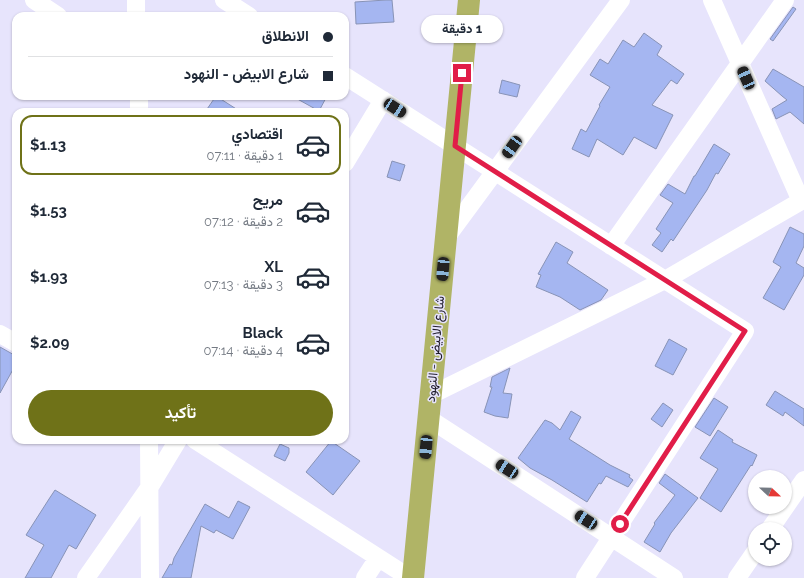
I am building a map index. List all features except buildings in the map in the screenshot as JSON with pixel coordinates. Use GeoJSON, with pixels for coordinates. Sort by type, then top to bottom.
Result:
{"type":"FeatureCollection","features":[{"type":"Feature","properties":{"kind":"highway","name":"شارع الابيض - النهود"},"geometry":{"type":"LineString","coordinates":[[414,578],[428,418],[469,0]]}},
{"type":"Feature","properties":{"kind":"street"},"geometry":{"type":"LineString","coordinates":[[34,0],[52,12]]}},
{"type":"Feature","properties":{"kind":"street"},"geometry":{"type":"LineString","coordinates":[[136,0],[136,12]]}},
{"type":"Feature","properties":{"kind":"street"},"geometry":{"type":"LineString","coordinates":[[224,0],[244,12]]}},
{"type":"Feature","properties":{"kind":"street"},"geometry":{"type":"LineString","coordinates":[[446,238],[621,0]]}},
{"type":"Feature","properties":{"kind":"street"},"geometry":{"type":"LineString","coordinates":[[431,395],[665,280],[803,200],[712,0]]}},
{"type":"Feature","properties":{"kind":"street"},"geometry":{"type":"LineString","coordinates":[[611,246],[785,0]]}},
{"type":"Feature","properties":{"kind":"street"},"geometry":{"type":"LineString","coordinates":[[349,79],[745,331],[586,578]]}},
{"type":"Feature","properties":{"kind":"street"},"geometry":{"type":"LineString","coordinates":[[349,156],[383,100]]}},
{"type":"Feature","properties":{"kind":"street"},"geometry":{"type":"LineString","coordinates":[[0,334],[12,341]]}},
{"type":"Feature","properties":{"kind":"street"},"geometry":{"type":"LineString","coordinates":[[428,418],[674,578]]}},
{"type":"Feature","properties":{"kind":"street"},"geometry":{"type":"LineString","coordinates":[[148,444],[150,578]]}},
{"type":"Feature","properties":{"kind":"street"},"geometry":{"type":"LineString","coordinates":[[86,578],[149,488],[176,444]]}},
{"type":"Feature","properties":{"kind":"street"},"geometry":{"type":"LineString","coordinates":[[201,444],[410,578]]}},
{"type":"Feature","properties":{"kind":"street"},"geometry":{"type":"LineString","coordinates":[[775,522],[804,480]]}},
{"type":"Feature","properties":{"kind":"street"},"geometry":{"type":"LineString","coordinates":[[365,578],[378,558]]}},
{"type":"Feature","properties":{"kind":"street"},"geometry":{"type":"LineString","coordinates":[[737,578],[748,562]]}},
{"type":"Feature","properties":{"kind":"route"},"geometry":{"type":"LineString","coordinates":[[462,73],[455,146],[745,331],[620,524]]}}]}
